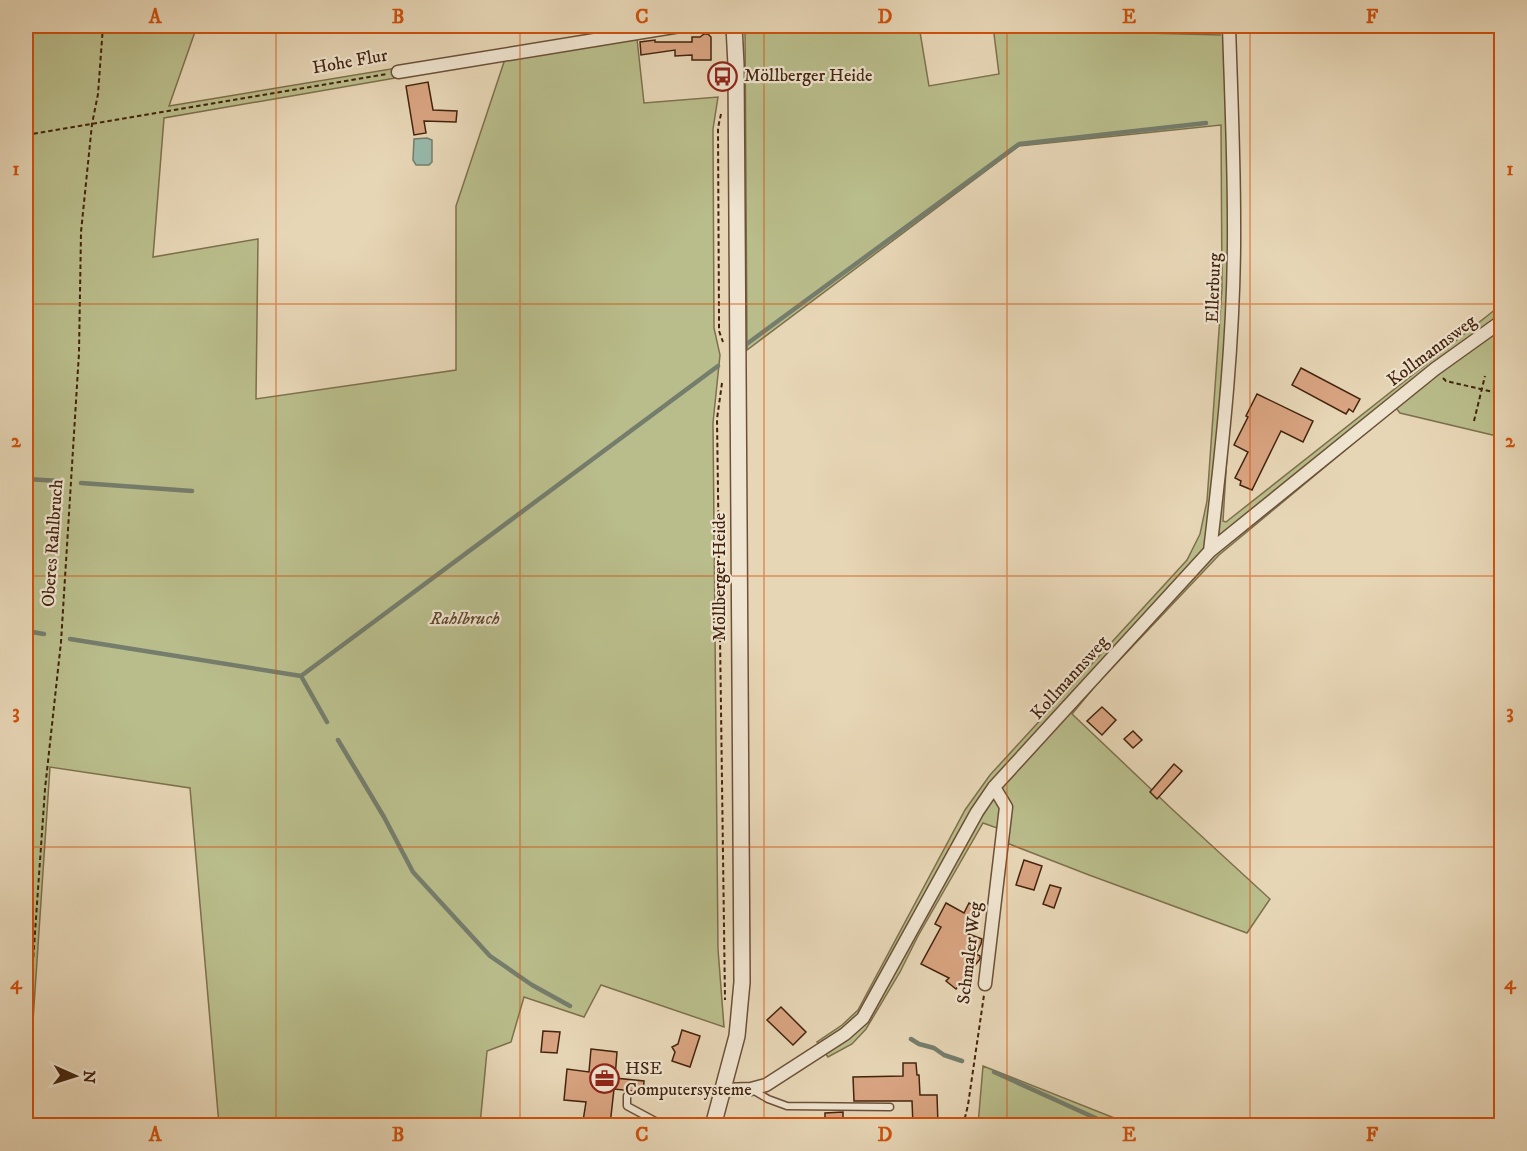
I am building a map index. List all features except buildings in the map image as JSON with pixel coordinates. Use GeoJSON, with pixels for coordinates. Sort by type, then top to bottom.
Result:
{"type":"FeatureCollection","features":[{"type":"Feature","properties":{"kind":"street","name":"Hohe Flur"},"geometry":{"type":"LineString","coordinates":[[398,72],[680,26]]}},
{"type":"Feature","properties":{"kind":"street","name":"Möllberger Heide"},"geometry":{"type":"LineString","coordinates":[[713,1125],[737,1036],[742,982],[734,26]]}},
{"type":"Feature","properties":{"kind":"street","name":"Ellerburg"},"geometry":{"type":"LineString","coordinates":[[1210,551],[1220,470],[1231,315],[1234,222],[1229,26]]}},
{"type":"Feature","properties":{"kind":"street","name":"Kollmannsweg"},"geometry":{"type":"LineString","coordinates":[[722,1090],[751,1089],[766,1084],[835,1041],[863,1018],[976,812],[994,788],[1210,551],[1435,369],[1502,321]]}},
{"type":"Feature","properties":{"kind":"street","name":"Schmaler Weg"},"geometry":{"type":"LineString","coordinates":[[985,984],[1006,807],[994,788]]}},
{"type":"Feature","properties":{"kind":"lane"},"geometry":{"type":"LineString","coordinates":[[751,1089],[768,1100],[787,1106],[890,1107]]}},
{"type":"Feature","properties":{"kind":"lane"},"geometry":{"type":"LineString","coordinates":[[627,1096],[627,1106],[655,1121],[670,1125]]}},
{"type":"Feature","properties":{"kind":"path","name":"Oberes Rahlbruch"},"geometry":{"type":"LineString","coordinates":[[26,1062],[45,789],[61,642],[79,353],[81,232],[92,124],[98,94],[102,26]]}},
{"type":"Feature","properties":{"kind":"path","name":"Hohe Flur"},"geometry":{"type":"LineString","coordinates":[[26,135],[398,72]]}},
{"type":"Feature","properties":{"kind":"path"},"geometry":{"type":"LineString","coordinates":[[722,110],[718,128],[718,300],[719,331],[723,343]]}},
{"type":"Feature","properties":{"kind":"path"},"geometry":{"type":"LineString","coordinates":[[1435,369],[1446,381],[1502,396],[1495,424]]}},
{"type":"Feature","properties":{"kind":"path"},"geometry":{"type":"LineString","coordinates":[[1474,421],[1485,376]]}},
{"type":"Feature","properties":{"kind":"path"},"geometry":{"type":"LineString","coordinates":[[723,377],[717,419],[724,997],[726,1006]]}},
{"type":"Feature","properties":{"kind":"path","name":"Schmaler Weg"},"geometry":{"type":"LineString","coordinates":[[963,1125],[968,1105],[985,984]]}},
{"type":"Feature","properties":{"kind":"green space","name":"Rahlbruch"},"geometry":{"type":"Polygon","coordinates":[[[26,26],[197,26],[169,106],[649,26],[717,26],[637,39],[644,103],[718,97],[713,129],[714,328],[720,355],[713,423],[718,949],[724,1027],[601,985],[584,1017],[524,997],[511,1042],[487,1051],[480,1125],[219,1125],[190,788],[50,767],[26,1125],[26,26]],[[505,59],[164,118],[153,257],[258,239],[256,399],[456,370],[456,206],[505,59]]]}},
{"type":"Feature","properties":{"kind":"green space"},"geometry":{"type":"Polygon","coordinates":[[[745,26],[919,26],[929,86],[999,74],[993,26],[1137,26],[1146,33],[1220,35],[1221,26],[1233,26],[1237,289],[1223,521],[1226,522],[1501,305],[1501,437],[1400,413],[1396,408],[1219,555],[1096,685],[1072,714],[1270,899],[1247,933],[999,840],[1000,829],[983,823],[866,1029],[852,1044],[828,1057],[817,1042],[842,1025],[858,1010],[965,810],[990,775],[1187,560],[1200,534],[1207,501],[1222,288],[1221,125],[1019,146],[747,350],[745,26]]]}},
{"type":"Feature","properties":{"kind":"green space"},"geometry":{"type":"Polygon","coordinates":[[[983,1066],[1132,1125],[978,1125],[983,1066]]]}},
{"type":"Feature","properties":{"kind":"shaded area"},"geometry":{"type":"Polygon","coordinates":[[[414,139],[432,140],[432,162],[429,165],[416,165],[413,160],[414,139]]]}},
{"type":"Feature","properties":{"kind":"waterway"},"geometry":{"type":"LineString","coordinates":[[744,346],[1019,144],[1206,123]]}},
{"type":"Feature","properties":{"kind":"waterway"},"geometry":{"type":"LineString","coordinates":[[70,639],[301,676],[718,366]]}},
{"type":"Feature","properties":{"kind":"waterway"},"geometry":{"type":"LineString","coordinates":[[26,479],[60,481]]}},
{"type":"Feature","properties":{"kind":"waterway"},"geometry":{"type":"LineString","coordinates":[[81,483],[192,491]]}},
{"type":"Feature","properties":{"kind":"waterway"},"geometry":{"type":"LineString","coordinates":[[26,631],[44,634]]}},
{"type":"Feature","properties":{"kind":"waterway"},"geometry":{"type":"LineString","coordinates":[[301,676],[327,722]]}},
{"type":"Feature","properties":{"kind":"waterway"},"geometry":{"type":"LineString","coordinates":[[338,740],[384,817],[413,872],[490,956],[532,985],[570,1006]]}},
{"type":"Feature","properties":{"kind":"waterway"},"geometry":{"type":"LineString","coordinates":[[911,1039],[962,1061]]}},
{"type":"Feature","properties":{"kind":"waterway"},"geometry":{"type":"LineString","coordinates":[[994,1072],[1113,1126]]}},
{"type":"Feature","properties":{"kind":"place","name":"Möllberger Heide"},"geometry":{"type":"Point","coordinates":[723,76]}},
{"type":"Feature","properties":{"kind":"place","name":"HSE Computersysteme"},"geometry":{"type":"Point","coordinates":[604,1079]}}]}
